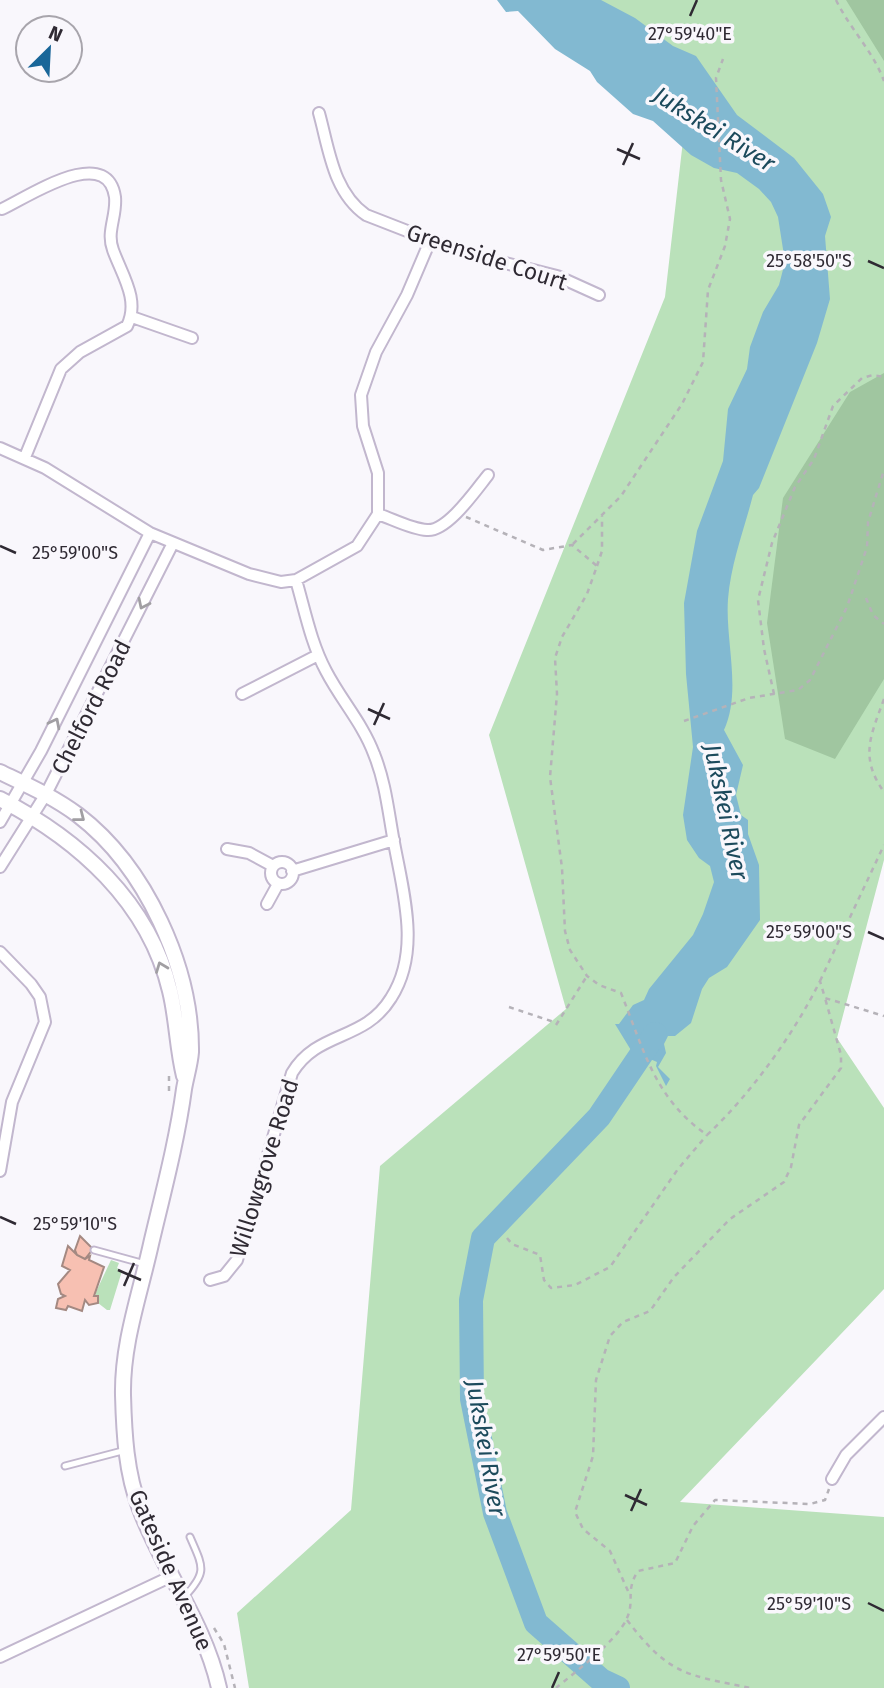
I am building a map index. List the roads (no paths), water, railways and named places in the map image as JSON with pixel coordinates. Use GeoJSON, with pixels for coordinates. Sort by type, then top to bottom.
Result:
{"type":"FeatureCollection","features":[{"type":"Feature","properties":{"kind":"street","name":"Greenside Court"},"geometry":{"type":"LineString","coordinates":[[319,113],[339,185],[353,206],[372,218],[430,240],[469,254],[557,276],[599,295]]}},
{"type":"Feature","properties":{"kind":"street"},"geometry":{"type":"LineString","coordinates":[[2,209],[79,172],[97,173],[105,178],[114,195],[110,241],[131,296],[132,317],[120,333],[80,352],[61,369],[25,457]]}},
{"type":"Feature","properties":{"kind":"street"},"geometry":{"type":"LineString","coordinates":[[0,448],[25,457],[150,533],[250,574],[281,582],[296,580],[356,546],[366,537],[378,514],[380,487],[363,426],[360,395],[376,352],[407,295],[430,240]]}},
{"type":"Feature","properties":{"kind":"street"},"geometry":{"type":"LineString","coordinates":[[132,317],[192,338]]}},
{"type":"Feature","properties":{"kind":"street"},"geometry":{"type":"LineString","coordinates":[[378,514],[430,531],[444,525],[488,475]]}},
{"type":"Feature","properties":{"kind":"street","name":"Chelford Road"},"geometry":{"type":"LineString","coordinates":[[0,822],[5,802],[22,782],[41,751],[150,533]]}},
{"type":"Feature","properties":{"kind":"street","name":"Chelford Road"},"geometry":{"type":"LineString","coordinates":[[0,867],[46,794],[173,543]]}},
{"type":"Feature","properties":{"kind":"street","name":"Willowgrove Road"},"geometry":{"type":"LineString","coordinates":[[210,1280],[224,1276],[237,1260],[268,1163],[288,1086],[300,1061],[319,1045],[370,1023],[398,987],[408,916],[386,793],[376,758],[318,655],[296,580]]}},
{"type":"Feature","properties":{"kind":"street"},"geometry":{"type":"LineString","coordinates":[[242,694],[318,655]]}},
{"type":"Feature","properties":{"kind":"street","name":"Gateside Avenue"},"geometry":{"type":"LineString","coordinates":[[0,772],[46,794],[79,816],[108,844],[157,913],[168,938],[188,1019],[191,1052],[186,1081],[123,1363],[126,1450],[139,1509],[208,1652],[219,1688]]}},
{"type":"Feature","properties":{"kind":"street","name":"Gateside Avenue"},"geometry":{"type":"LineString","coordinates":[[5,802],[81,850],[99,866],[142,926],[170,988],[186,1081]]}},
{"type":"Feature","properties":{"kind":"street"},"geometry":{"type":"LineString","coordinates":[[292,871],[394,840]]}},
{"type":"Feature","properties":{"kind":"street"},"geometry":{"type":"LineString","coordinates":[[0,841],[12,848]]}},
{"type":"Feature","properties":{"kind":"street"},"geometry":{"type":"LineString","coordinates":[[227,849],[248,853],[274,866],[285,863],[292,871]]}},
{"type":"Feature","properties":{"kind":"street"},"geometry":{"type":"LineString","coordinates":[[274,866],[272,878],[278,884]]}},
{"type":"Feature","properties":{"kind":"street"},"geometry":{"type":"LineString","coordinates":[[267,904],[278,884],[289,881],[292,871]]}},
{"type":"Feature","properties":{"kind":"street"},"geometry":{"type":"LineString","coordinates":[[0,952],[40,997],[45,1021],[12,1102],[0,1171]]}},
{"type":"Feature","properties":{"kind":"street"},"geometry":{"type":"LineString","coordinates":[[832,1479],[846,1455],[884,1417]]}},
{"type":"Feature","properties":{"kind":"street"},"geometry":{"type":"LineString","coordinates":[[0,1657],[172,1576]]}},
{"type":"Feature","properties":{"kind":"lane"},"geometry":{"type":"LineString","coordinates":[[94,1250],[146,1265]]}},
{"type":"Feature","properties":{"kind":"lane"},"geometry":{"type":"LineString","coordinates":[[65,1466],[126,1450]]}},
{"type":"Feature","properties":{"kind":"lane"},"geometry":{"type":"LineString","coordinates":[[183,1598],[200,1581],[202,1574],[190,1536]]}},
{"type":"Feature","properties":{"kind":"water"},"geometry":{"type":"Polygon","coordinates":[[[497,0],[601,0],[635,18],[673,46],[696,56],[737,115],[794,158],[823,194],[831,217],[825,236],[830,299],[817,343],[759,488],[753,495],[735,560],[728,599],[732,699],[724,730],[743,765],[736,795],[741,815],[748,820],[748,834],[759,865],[760,920],[727,967],[709,978],[702,989],[691,1023],[675,1036],[668,1036],[664,1044],[666,1053],[658,1067],[670,1079],[666,1086],[656,1066],[657,1062],[650,1059],[640,1065],[615,1024],[619,1024],[633,1005],[644,1000],[649,989],[693,935],[714,882],[710,866],[699,858],[687,840],[683,815],[693,747],[686,674],[684,603],[697,531],[723,461],[728,409],[747,369],[750,347],[763,312],[779,285],[785,262],[778,217],[771,202],[759,189],[737,173],[714,168],[691,155],[653,121],[633,114],[597,82],[590,71],[555,49],[518,11],[506,12],[497,0]]]}},
{"type":"Feature","properties":{"kind":"waterway","name":"Jukskei River"},"geometry":{"type":"LineString","coordinates":[[618,1688],[601,1680],[536,1623],[495,1513],[472,1399],[471,1300],[483,1238],[599,1117],[655,1034]]}}]}
